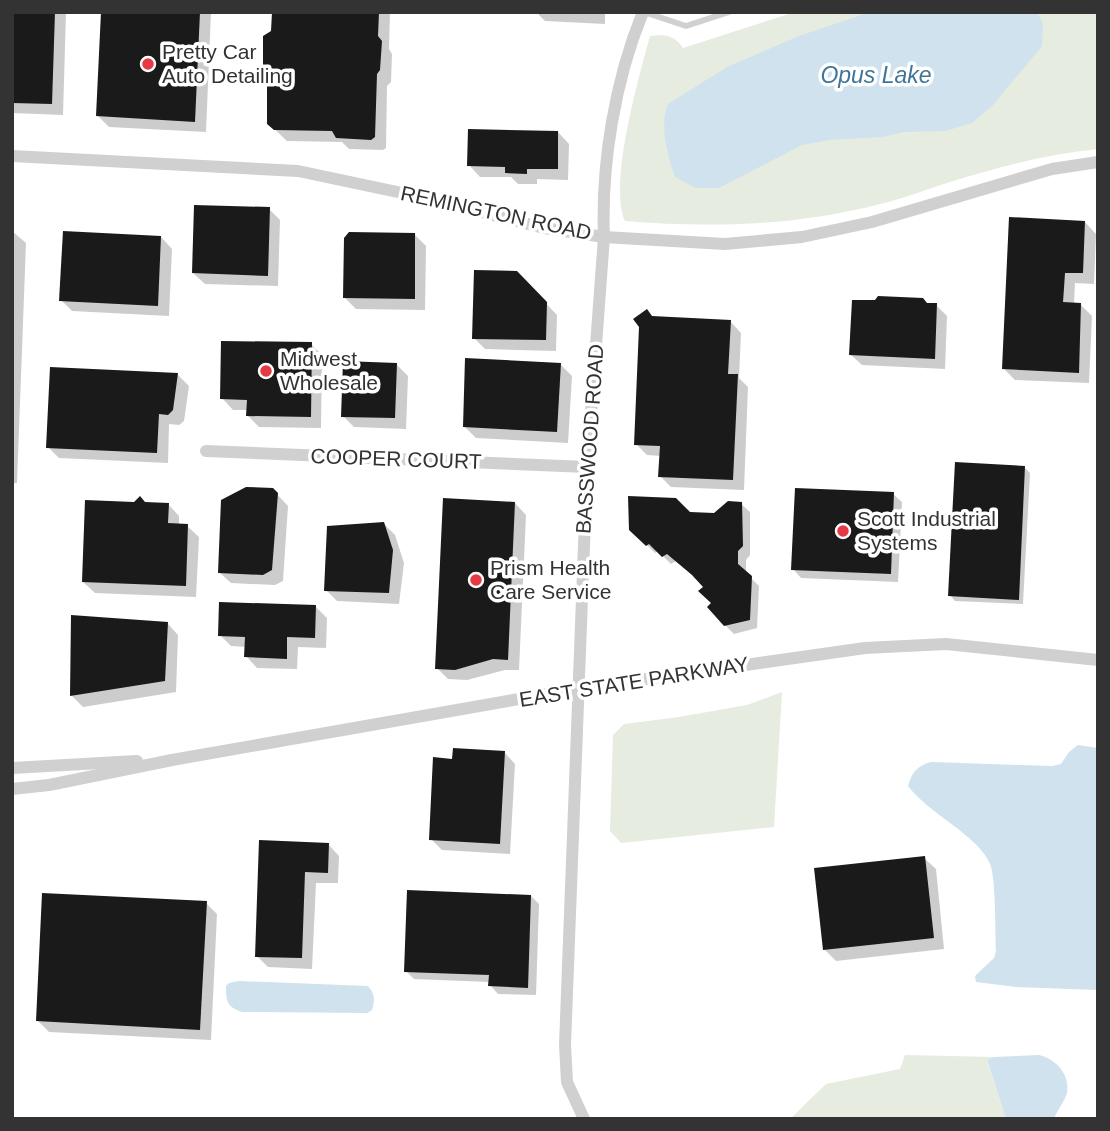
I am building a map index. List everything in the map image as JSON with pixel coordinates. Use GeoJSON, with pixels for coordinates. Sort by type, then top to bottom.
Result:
{"type":"FeatureCollection","features":[{"type":"Feature","properties":{"kind":"street","name":"BASSWOOD ROAD"},"geometry":{"type":"LineString","coordinates":[[584,1119],[569,1090],[565,1067],[576,689],[587,467],[604,237],[603,205],[607,156],[631,41],[643,12]]}},
{"type":"Feature","properties":{"kind":"street","name":"REMINGTON ROAD"},"geometry":{"type":"LineString","coordinates":[[12,156],[298,171],[426,198],[544,228],[604,237],[725,244],[802,237],[872,222],[1052,169],[1098,162]]}},
{"type":"Feature","properties":{"kind":"street","name":"COOPER COURT"},"geometry":{"type":"LineString","coordinates":[[206,451],[587,467]]}},
{"type":"Feature","properties":{"kind":"street","name":"EAST STATE PARKWAY"},"geometry":{"type":"LineString","coordinates":[[12,789],[49,785],[172,760],[576,689],[898,645],[978,646],[1098,660]]}},
{"type":"Feature","properties":{"kind":"street","name":"EAST STATE PARKWAY"},"geometry":{"type":"LineString","coordinates":[[12,768],[172,760]]}},
{"type":"Feature","properties":{"kind":"lane"},"geometry":{"type":"LineString","coordinates":[[643,12],[686,26],[729,12]]}},
{"type":"Feature","properties":{"kind":"shaded area"},"geometry":{"type":"Polygon","coordinates":[[[795,12],[1096,12],[1098,149],[1021,162],[889,202],[817,217],[721,224],[625,221],[620,183],[623,157],[650,36],[669,36],[683,48],[795,12]]]}},
{"type":"Feature","properties":{"kind":"shaded area"},"geometry":{"type":"Polygon","coordinates":[[[782,692],[774,827],[621,843],[610,831],[613,735],[624,724],[747,705],[782,692]]]}},
{"type":"Feature","properties":{"kind":"shaded area"},"geometry":{"type":"Polygon","coordinates":[[[905,1055],[994,1057],[987,1061],[1006,1119],[790,1119],[826,1084],[900,1069],[905,1055]]]}},
{"type":"Feature","properties":{"kind":"water","name":"Opus Lake"},"geometry":{"type":"Polygon","coordinates":[[[870,12],[1037,12],[1043,24],[1042,46],[992,106],[972,123],[945,131],[904,132],[883,137],[829,140],[802,145],[719,188],[696,188],[675,177],[664,131],[668,104],[727,67],[799,36],[870,12]]]}},
{"type":"Feature","properties":{"kind":"water"},"geometry":{"type":"Polygon","coordinates":[[[1078,745],[1098,748],[1098,990],[1016,987],[976,982],[975,976],[994,958],[996,951],[990,864],[975,844],[917,796],[908,786],[911,777],[922,765],[931,762],[1052,766],[1061,764],[1078,745]]]}},
{"type":"Feature","properties":{"kind":"water"},"geometry":{"type":"Polygon","coordinates":[[[239,981],[368,986],[374,1003],[372,1010],[367,1013],[242,1012],[230,1006],[226,996],[226,986],[239,981]]]}},
{"type":"Feature","properties":{"kind":"water"},"geometry":{"type":"Polygon","coordinates":[[[1039,1055],[1051,1060],[1064,1074],[1067,1086],[1065,1099],[1054,1119],[1006,1119],[987,1060],[994,1057],[1039,1055]]]}},
{"type":"Feature","properties":{"kind":"building"},"geometry":{"type":"Polygon","coordinates":[[[12,12],[55,12],[52,104],[12,103],[12,12]]]}},
{"type":"Feature","properties":{"kind":"building","name":"Pretty Car Auto Detailing"},"geometry":{"type":"Polygon","coordinates":[[[101,12],[200,12],[195,122],[96,116],[101,12]]]}},
{"type":"Feature","properties":{"kind":"building"},"geometry":{"type":"Polygon","coordinates":[[[272,12],[379,12],[378,36],[382,41],[380,70],[377,74],[375,137],[371,140],[336,138],[332,131],[274,130],[267,124],[267,70],[263,65],[263,36],[271,31],[272,12]]]}},
{"type":"Feature","properties":{"kind":"building"},"geometry":{"type":"Polygon","coordinates":[[[468,129],[558,131],[558,169],[527,169],[527,174],[505,173],[505,167],[467,166],[468,129]]]}},
{"type":"Feature","properties":{"kind":"building"},"geometry":{"type":"Polygon","coordinates":[[[194,205],[270,207],[268,276],[192,273],[194,205]]]}},
{"type":"Feature","properties":{"kind":"building"},"geometry":{"type":"Polygon","coordinates":[[[1009,217],[1085,221],[1083,273],[1065,273],[1063,302],[1081,303],[1079,373],[1002,369],[1009,217]]]}},
{"type":"Feature","properties":{"kind":"building"},"geometry":{"type":"Polygon","coordinates":[[[63,231],[161,236],[158,306],[59,301],[63,231]]]}},
{"type":"Feature","properties":{"kind":"building"},"geometry":{"type":"Polygon","coordinates":[[[349,232],[415,233],[415,299],[343,298],[344,238],[349,232]]]}},
{"type":"Feature","properties":{"kind":"building"},"geometry":{"type":"Polygon","coordinates":[[[474,270],[517,271],[547,302],[546,340],[472,339],[474,270]]]}},
{"type":"Feature","properties":{"kind":"building"},"geometry":{"type":"Polygon","coordinates":[[[878,296],[923,298],[927,303],[937,303],[935,359],[849,355],[852,300],[875,300],[878,296]]]}},
{"type":"Feature","properties":{"kind":"building"},"geometry":{"type":"Polygon","coordinates":[[[647,309],[652,316],[731,320],[728,374],[738,374],[733,480],[658,477],[660,446],[634,445],[639,327],[633,319],[647,309]]]}},
{"type":"Feature","properties":{"kind":"building","name":"Midwest Wholesale"},"geometry":{"type":"Polygon","coordinates":[[[221,341],[312,342],[311,417],[246,416],[247,400],[220,399],[221,341]]]}},
{"type":"Feature","properties":{"kind":"building"},"geometry":{"type":"Polygon","coordinates":[[[465,358],[561,363],[557,432],[463,427],[465,358]]]}},
{"type":"Feature","properties":{"kind":"building"},"geometry":{"type":"Polygon","coordinates":[[[343,361],[397,363],[395,418],[341,417],[343,361]]]}},
{"type":"Feature","properties":{"kind":"building"},"geometry":{"type":"Polygon","coordinates":[[[50,367],[178,373],[173,410],[168,415],[159,414],[157,453],[46,448],[50,367]]]}},
{"type":"Feature","properties":{"kind":"building"},"geometry":{"type":"Polygon","coordinates":[[[955,462],[1025,466],[1019,600],[948,596],[955,462]]]}},
{"type":"Feature","properties":{"kind":"building"},"geometry":{"type":"Polygon","coordinates":[[[246,487],[273,488],[278,493],[272,570],[263,575],[218,573],[221,500],[246,487]]]}},
{"type":"Feature","properties":{"kind":"building","name":"Scott Industrial Systems"},"geometry":{"type":"Polygon","coordinates":[[[795,488],[894,492],[891,574],[791,570],[795,488]]]}},
{"type":"Feature","properties":{"kind":"building"},"geometry":{"type":"Polygon","coordinates":[[[140,496],[145,502],[169,503],[168,523],[188,524],[186,586],[82,582],[85,500],[134,502],[140,496]]]}},
{"type":"Feature","properties":{"kind":"building"},"geometry":{"type":"Polygon","coordinates":[[[628,496],[676,498],[690,512],[714,513],[728,501],[742,502],[743,546],[738,551],[738,564],[752,576],[750,620],[724,626],[707,607],[711,603],[698,591],[703,587],[692,575],[667,554],[662,557],[649,544],[646,546],[629,530],[628,496]]]}},
{"type":"Feature","properties":{"kind":"building","name":"Prism Health Care Service"},"geometry":{"type":"Polygon","coordinates":[[[443,498],[515,502],[508,660],[493,659],[455,670],[435,669],[443,498]]]}},
{"type":"Feature","properties":{"kind":"building"},"geometry":{"type":"Polygon","coordinates":[[[384,522],[393,550],[389,593],[324,591],[327,526],[384,522]]]}},
{"type":"Feature","properties":{"kind":"building"},"geometry":{"type":"Polygon","coordinates":[[[219,602],[316,605],[315,638],[287,637],[287,659],[244,657],[245,637],[218,636],[219,602]]]}},
{"type":"Feature","properties":{"kind":"building"},"geometry":{"type":"Polygon","coordinates":[[[71,615],[168,622],[165,681],[70,696],[71,615]]]}},
{"type":"Feature","properties":{"kind":"building"},"geometry":{"type":"Polygon","coordinates":[[[453,748],[505,751],[500,844],[429,840],[433,757],[452,759],[453,748]]]}},
{"type":"Feature","properties":{"kind":"building"},"geometry":{"type":"Polygon","coordinates":[[[259,840],[329,843],[328,873],[305,872],[302,958],[255,957],[259,840]]]}},
{"type":"Feature","properties":{"kind":"building"},"geometry":{"type":"Polygon","coordinates":[[[925,856],[934,938],[823,950],[814,868],[925,856]]]}},
{"type":"Feature","properties":{"kind":"building"},"geometry":{"type":"Polygon","coordinates":[[[407,890],[531,895],[528,988],[488,986],[489,975],[404,972],[407,890]]]}},
{"type":"Feature","properties":{"kind":"building"},"geometry":{"type":"Polygon","coordinates":[[[42,893],[207,901],[200,1030],[36,1021],[42,893]]]}},
{"type":"Feature","properties":{"kind":"place","name":"Pretty Car Auto Detailing"},"geometry":{"type":"Point","coordinates":[148,64]}},
{"type":"Feature","properties":{"kind":"place","name":"Midwest Wholesale"},"geometry":{"type":"Point","coordinates":[266,371]}},
{"type":"Feature","properties":{"kind":"place","name":"Scott Industrial Systems"},"geometry":{"type":"Point","coordinates":[843,531]}},
{"type":"Feature","properties":{"kind":"place","name":"Prism Health Care Service"},"geometry":{"type":"Point","coordinates":[476,580]}}]}
